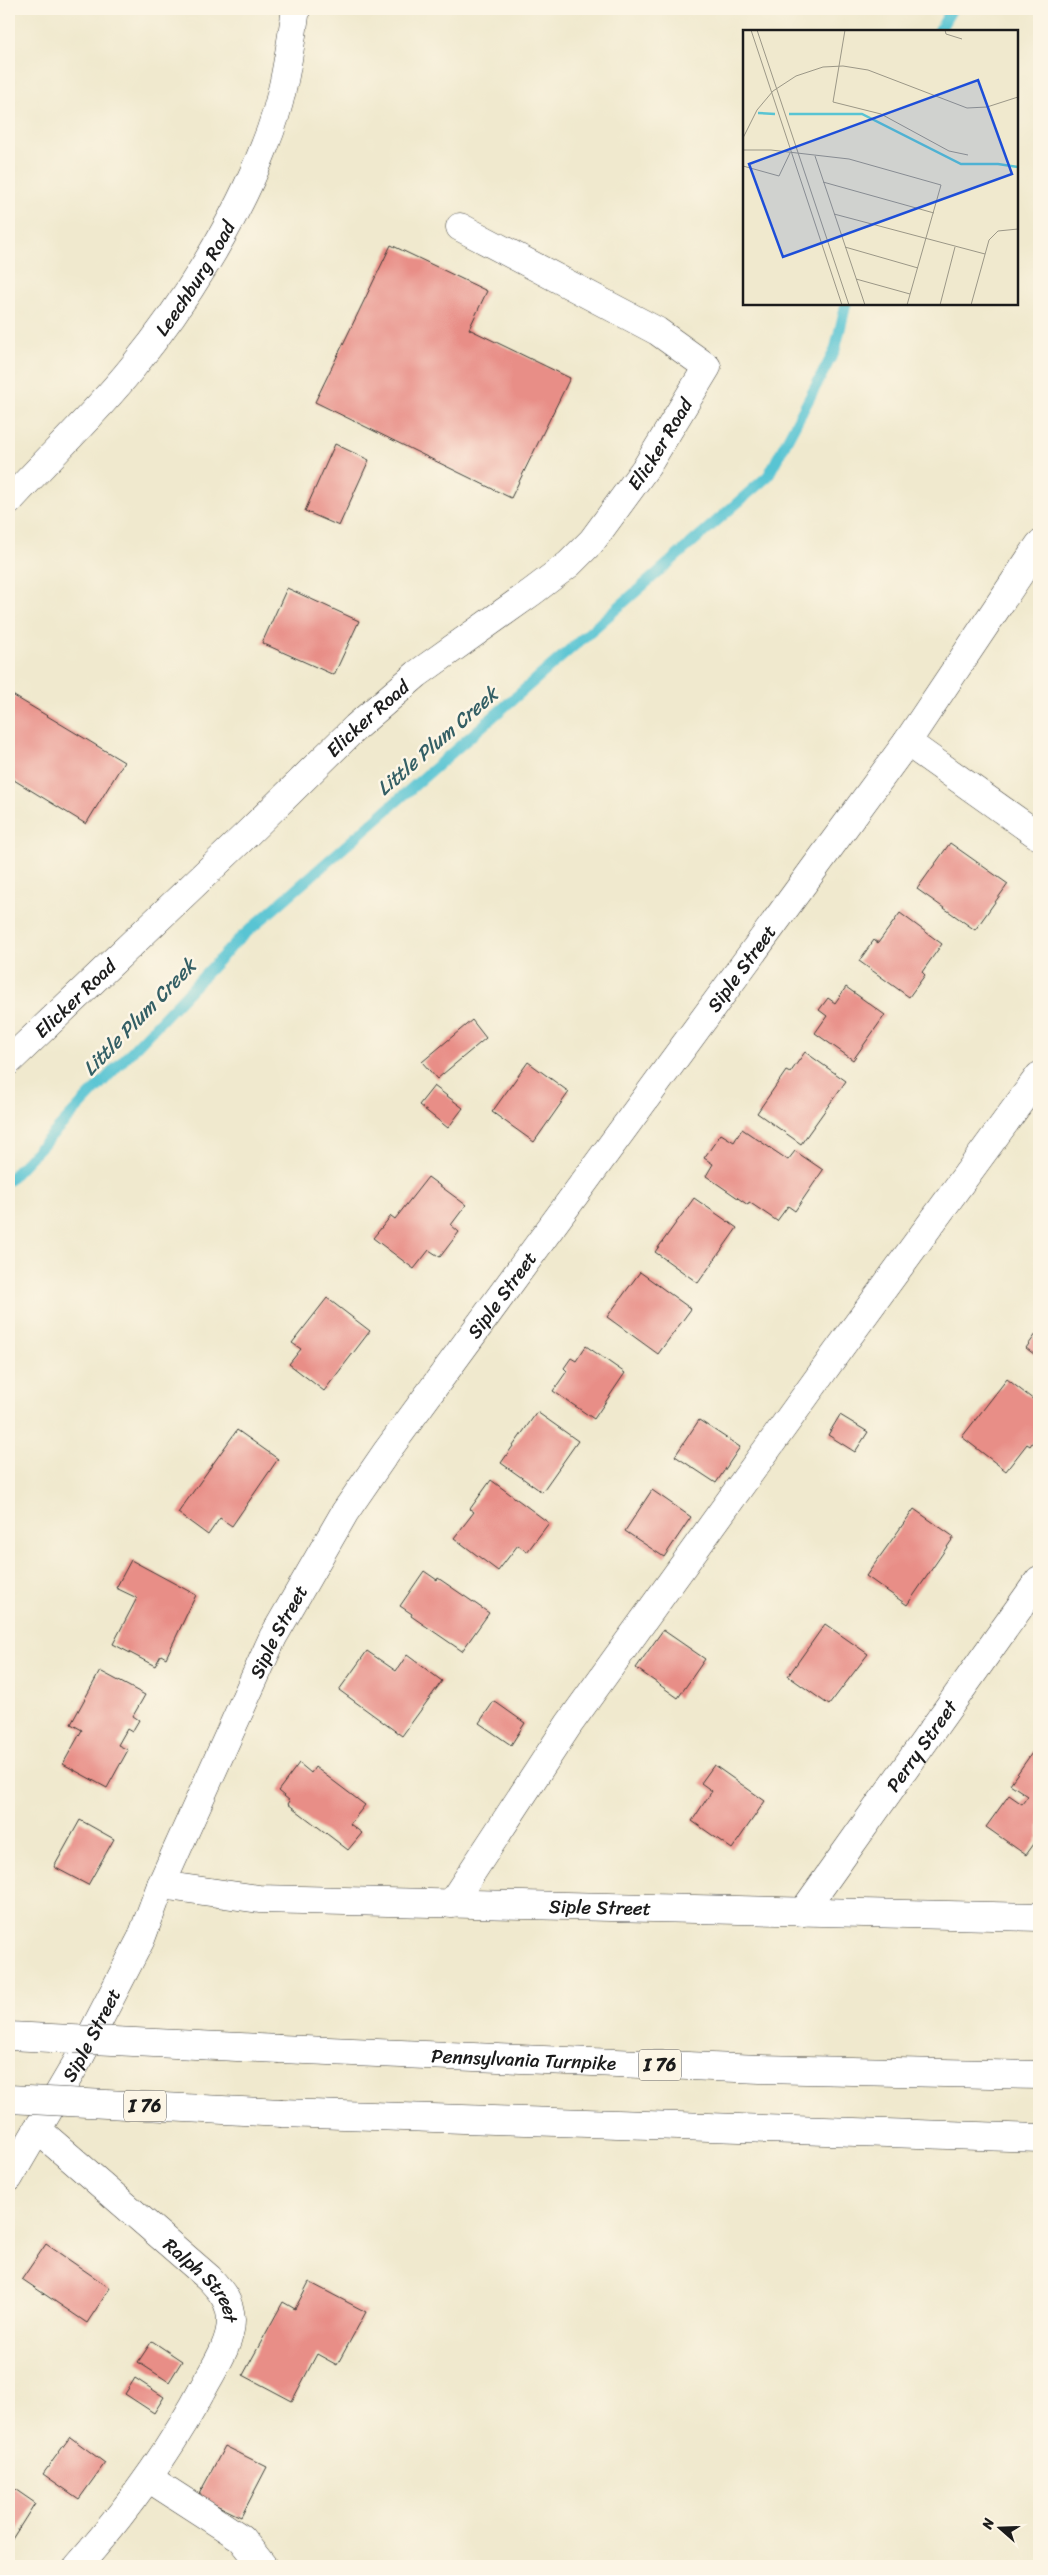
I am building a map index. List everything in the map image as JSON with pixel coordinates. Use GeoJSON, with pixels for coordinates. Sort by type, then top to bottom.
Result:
{"type":"FeatureCollection","features":[{"type":"Feature","properties":{"kind":"main road","name":"Leechburg Road"},"geometry":{"type":"LineString","coordinates":[[9,501],[132,368],[195,280],[234,212],[266,144],[287,69],[296,9]]}},
{"type":"Feature","properties":{"kind":"main road","name":"Elicker Road"},"geometry":{"type":"LineString","coordinates":[[9,1061],[247,834],[356,727],[417,674],[569,564],[592,541],[647,466],[707,367],[657,331],[460,227]]}},
{"type":"Feature","properties":{"kind":"main road","name":"Siple Street"},"geometry":{"type":"LineString","coordinates":[[9,2178],[80,2057],[115,1992],[141,1938],[161,1885],[273,1637],[345,1512],[393,1443],[907,742],[1039,545]]}},
{"type":"Feature","properties":{"kind":"main road"},"geometry":{"type":"LineString","coordinates":[[907,742],[1039,836]]}},
{"type":"Feature","properties":{"kind":"main road"},"geometry":{"type":"LineString","coordinates":[[451,1904],[569,1724],[836,1352],[1039,1076]]}},
{"type":"Feature","properties":{"kind":"main road","name":"Perry Street"},"geometry":{"type":"LineString","coordinates":[[803,1912],[1039,1580]]}},
{"type":"Feature","properties":{"kind":"main road","name":"Siple Street"},"geometry":{"type":"LineString","coordinates":[[161,1885],[259,1899],[1039,1916]]}},
{"type":"Feature","properties":{"kind":"main road","name":"Pennsylvania Turnpike"},"geometry":{"type":"LineString","coordinates":[[9,2036],[760,2069],[1039,2075]]}},
{"type":"Feature","properties":{"kind":"main road","name":"I 76"},"geometry":{"type":"LineString","coordinates":[[9,2099],[282,2113],[1039,2138]]}},
{"type":"Feature","properties":{"kind":"main road","name":"Ralph Street"},"geometry":{"type":"LineString","coordinates":[[37,2129],[141,2217],[227,2297],[231,2322],[218,2361],[194,2407],[150,2479],[119,2520],[78,2566]]}},
{"type":"Feature","properties":{"kind":"main road"},"geometry":{"type":"LineString","coordinates":[[150,2479],[241,2538],[263,2566]]}},
{"type":"Feature","properties":{"kind":"building"},"geometry":{"type":"Polygon","coordinates":[[[391,245],[487,291],[469,329],[570,378],[511,498],[315,402],[391,245]]]}},
{"type":"Feature","properties":{"kind":"building"},"geometry":{"type":"Polygon","coordinates":[[[335,444],[369,460],[339,526],[305,511],[335,444]]]}},
{"type":"Feature","properties":{"kind":"building"},"geometry":{"type":"Polygon","coordinates":[[[287,588],[359,621],[334,675],[262,643],[287,588]]]}},
{"type":"Feature","properties":{"kind":"building"},"geometry":{"type":"Polygon","coordinates":[[[9,693],[124,762],[86,824],[9,777],[9,693]]]}},
{"type":"Feature","properties":{"kind":"building"},"geometry":{"type":"Polygon","coordinates":[[[950,843],[1008,884],[975,930],[917,889],[950,843]]]}},
{"type":"Feature","properties":{"kind":"building"},"geometry":{"type":"Polygon","coordinates":[[[900,913],[942,944],[922,972],[925,975],[909,997],[859,961],[874,940],[878,943],[900,913]]]}},
{"type":"Feature","properties":{"kind":"building"},"geometry":{"type":"Polygon","coordinates":[[[846,987],[885,1015],[853,1060],[815,1033],[827,1016],[819,1010],[828,998],[835,1003],[846,987]]]}},
{"type":"Feature","properties":{"kind":"building"},"geometry":{"type":"Polygon","coordinates":[[[472,1020],[486,1038],[437,1079],[422,1062],[472,1020]]]}},
{"type":"Feature","properties":{"kind":"building"},"geometry":{"type":"Polygon","coordinates":[[[805,1052],[846,1081],[801,1144],[757,1113],[786,1071],[790,1073],[805,1052]]]}},
{"type":"Feature","properties":{"kind":"building"},"geometry":{"type":"Polygon","coordinates":[[[528,1062],[569,1092],[534,1142],[492,1112],[528,1062]]]}},
{"type":"Feature","properties":{"kind":"building"},"geometry":{"type":"Polygon","coordinates":[[[434,1086],[463,1108],[448,1128],[419,1105],[434,1086]]]}},
{"type":"Feature","properties":{"kind":"building"},"geometry":{"type":"Polygon","coordinates":[[[742,1129],[788,1160],[795,1151],[823,1170],[795,1211],[788,1206],[777,1221],[749,1202],[748,1205],[706,1176],[713,1164],[704,1158],[721,1134],[734,1142],[742,1129]]]}},
{"type":"Feature","properties":{"kind":"building"},"geometry":{"type":"Polygon","coordinates":[[[428,1177],[466,1205],[451,1225],[459,1232],[440,1257],[429,1250],[414,1269],[373,1238],[391,1216],[395,1219],[428,1177]]]}},
{"type":"Feature","properties":{"kind":"building"},"geometry":{"type":"Polygon","coordinates":[[[694,1198],[737,1228],[698,1283],[655,1252],[694,1198]]]}},
{"type":"Feature","properties":{"kind":"building"},"geometry":{"type":"Polygon","coordinates":[[[640,1272],[691,1309],[658,1354],[607,1317],[640,1272]]]}},
{"type":"Feature","properties":{"kind":"building"},"geometry":{"type":"Polygon","coordinates":[[[327,1298],[370,1331],[324,1391],[289,1364],[301,1349],[292,1343],[327,1298]]]}},
{"type":"Feature","properties":{"kind":"building"},"geometry":{"type":"Polygon","coordinates":[[[1039,1330],[1039,1358],[1026,1348],[1039,1330]]]}},
{"type":"Feature","properties":{"kind":"building"},"geometry":{"type":"Polygon","coordinates":[[[586,1346],[625,1373],[594,1419],[553,1391],[567,1371],[564,1368],[571,1358],[576,1361],[586,1346]]]}},
{"type":"Feature","properties":{"kind":"building"},"geometry":{"type":"Polygon","coordinates":[[[1007,1379],[1039,1404],[1039,1433],[1030,1446],[1027,1444],[1006,1471],[962,1437],[1007,1379]]]}},
{"type":"Feature","properties":{"kind":"building"},"geometry":{"type":"Polygon","coordinates":[[[537,1412],[578,1441],[542,1492],[501,1463],[537,1412]]]}},
{"type":"Feature","properties":{"kind":"building"},"geometry":{"type":"Polygon","coordinates":[[[840,1415],[868,1432],[855,1452],[828,1435],[840,1415]]]}},
{"type":"Feature","properties":{"kind":"building"},"geometry":{"type":"Polygon","coordinates":[[[699,1420],[740,1447],[716,1483],[675,1456],[699,1420]]]}},
{"type":"Feature","properties":{"kind":"building"},"geometry":{"type":"Polygon","coordinates":[[[237,1430],[278,1459],[232,1526],[220,1518],[208,1535],[178,1513],[237,1430]]]}},
{"type":"Feature","properties":{"kind":"building"},"geometry":{"type":"Polygon","coordinates":[[[491,1480],[549,1523],[527,1552],[518,1545],[498,1571],[454,1538],[474,1512],[470,1509],[491,1480]]]}},
{"type":"Feature","properties":{"kind":"building"},"geometry":{"type":"Polygon","coordinates":[[[652,1490],[691,1517],[664,1557],[625,1531],[652,1490]]]}},
{"type":"Feature","properties":{"kind":"building"},"geometry":{"type":"Polygon","coordinates":[[[914,1509],[954,1537],[907,1605],[866,1576],[914,1509]]]}},
{"type":"Feature","properties":{"kind":"building"},"geometry":{"type":"Polygon","coordinates":[[[131,1560],[196,1595],[166,1658],[161,1655],[155,1666],[113,1644],[137,1598],[116,1588],[131,1560]]]}},
{"type":"Feature","properties":{"kind":"building"},"geometry":{"type":"Polygon","coordinates":[[[424,1571],[437,1580],[438,1578],[489,1613],[462,1651],[411,1616],[412,1614],[400,1606],[424,1571]]]}},
{"type":"Feature","properties":{"kind":"building"},"geometry":{"type":"Polygon","coordinates":[[[825,1624],[868,1654],[829,1705],[788,1676],[825,1624]]]}},
{"type":"Feature","properties":{"kind":"building"},"geometry":{"type":"Polygon","coordinates":[[[663,1630],[705,1659],[678,1698],[636,1668],[663,1630]]]}},
{"type":"Feature","properties":{"kind":"building"},"geometry":{"type":"Polygon","coordinates":[[[367,1651],[396,1671],[407,1655],[442,1681],[402,1736],[339,1690],[367,1651]]]}},
{"type":"Feature","properties":{"kind":"building"},"geometry":{"type":"Polygon","coordinates":[[[100,1671],[145,1695],[133,1716],[139,1720],[132,1732],[127,1729],[118,1745],[128,1750],[107,1788],[63,1764],[82,1730],[71,1724],[100,1671]]]}},
{"type":"Feature","properties":{"kind":"building"},"geometry":{"type":"Polygon","coordinates":[[[494,1701],[525,1723],[511,1745],[479,1723],[494,1701]]]}},
{"type":"Feature","properties":{"kind":"building"},"geometry":{"type":"Polygon","coordinates":[[[1039,1743],[1039,1837],[1026,1855],[986,1827],[1009,1795],[1022,1804],[1028,1796],[1010,1784],[1039,1743]]]}},
{"type":"Feature","properties":{"kind":"building"},"geometry":{"type":"Polygon","coordinates":[[[299,1763],[311,1773],[315,1767],[365,1805],[350,1824],[362,1833],[348,1850],[288,1804],[290,1801],[278,1791],[299,1763]]]}},
{"type":"Feature","properties":{"kind":"building"},"geometry":{"type":"Polygon","coordinates":[[[714,1765],[765,1801],[732,1849],[692,1821],[712,1791],[701,1783],[714,1765]]]}},
{"type":"Feature","properties":{"kind":"building"},"geometry":{"type":"Polygon","coordinates":[[[80,1820],[114,1839],[88,1885],[54,1867],[80,1820]]]}},
{"type":"Feature","properties":{"kind":"building"},"geometry":{"type":"Polygon","coordinates":[[[46,2244],[110,2288],[87,2323],[22,2279],[46,2244]]]}},
{"type":"Feature","properties":{"kind":"building"},"geometry":{"type":"Polygon","coordinates":[[[309,2282],[366,2312],[337,2365],[317,2354],[292,2401],[243,2375],[283,2302],[295,2309],[309,2282]]]}},
{"type":"Feature","properties":{"kind":"building"},"geometry":{"type":"Polygon","coordinates":[[[152,2341],[182,2361],[169,2382],[138,2362],[152,2341]]]}},
{"type":"Feature","properties":{"kind":"building"},"geometry":{"type":"Polygon","coordinates":[[[135,2378],[164,2397],[154,2413],[125,2394],[135,2378]]]}},
{"type":"Feature","properties":{"kind":"building"},"geometry":{"type":"Polygon","coordinates":[[[70,2437],[105,2463],[79,2499],[43,2474],[70,2437]]]}},
{"type":"Feature","properties":{"kind":"building"},"geometry":{"type":"Polygon","coordinates":[[[225,2446],[267,2467],[241,2517],[198,2496],[225,2446]]]}},
{"type":"Feature","properties":{"kind":"building"},"geometry":{"type":"Polygon","coordinates":[[[9,2485],[35,2503],[9,2544],[9,2485]]]}},
{"type":"Feature","properties":{"kind":"waterway","name":"Little Plum Creek"},"geometry":{"type":"LineString","coordinates":[[940,30],[952,9]]}},
{"type":"Feature","properties":{"kind":"waterway","name":"Little Plum Creek"},"geometry":{"type":"LineString","coordinates":[[9,1180],[237,941],[768,476],[835,350],[846,305]]}}]}
